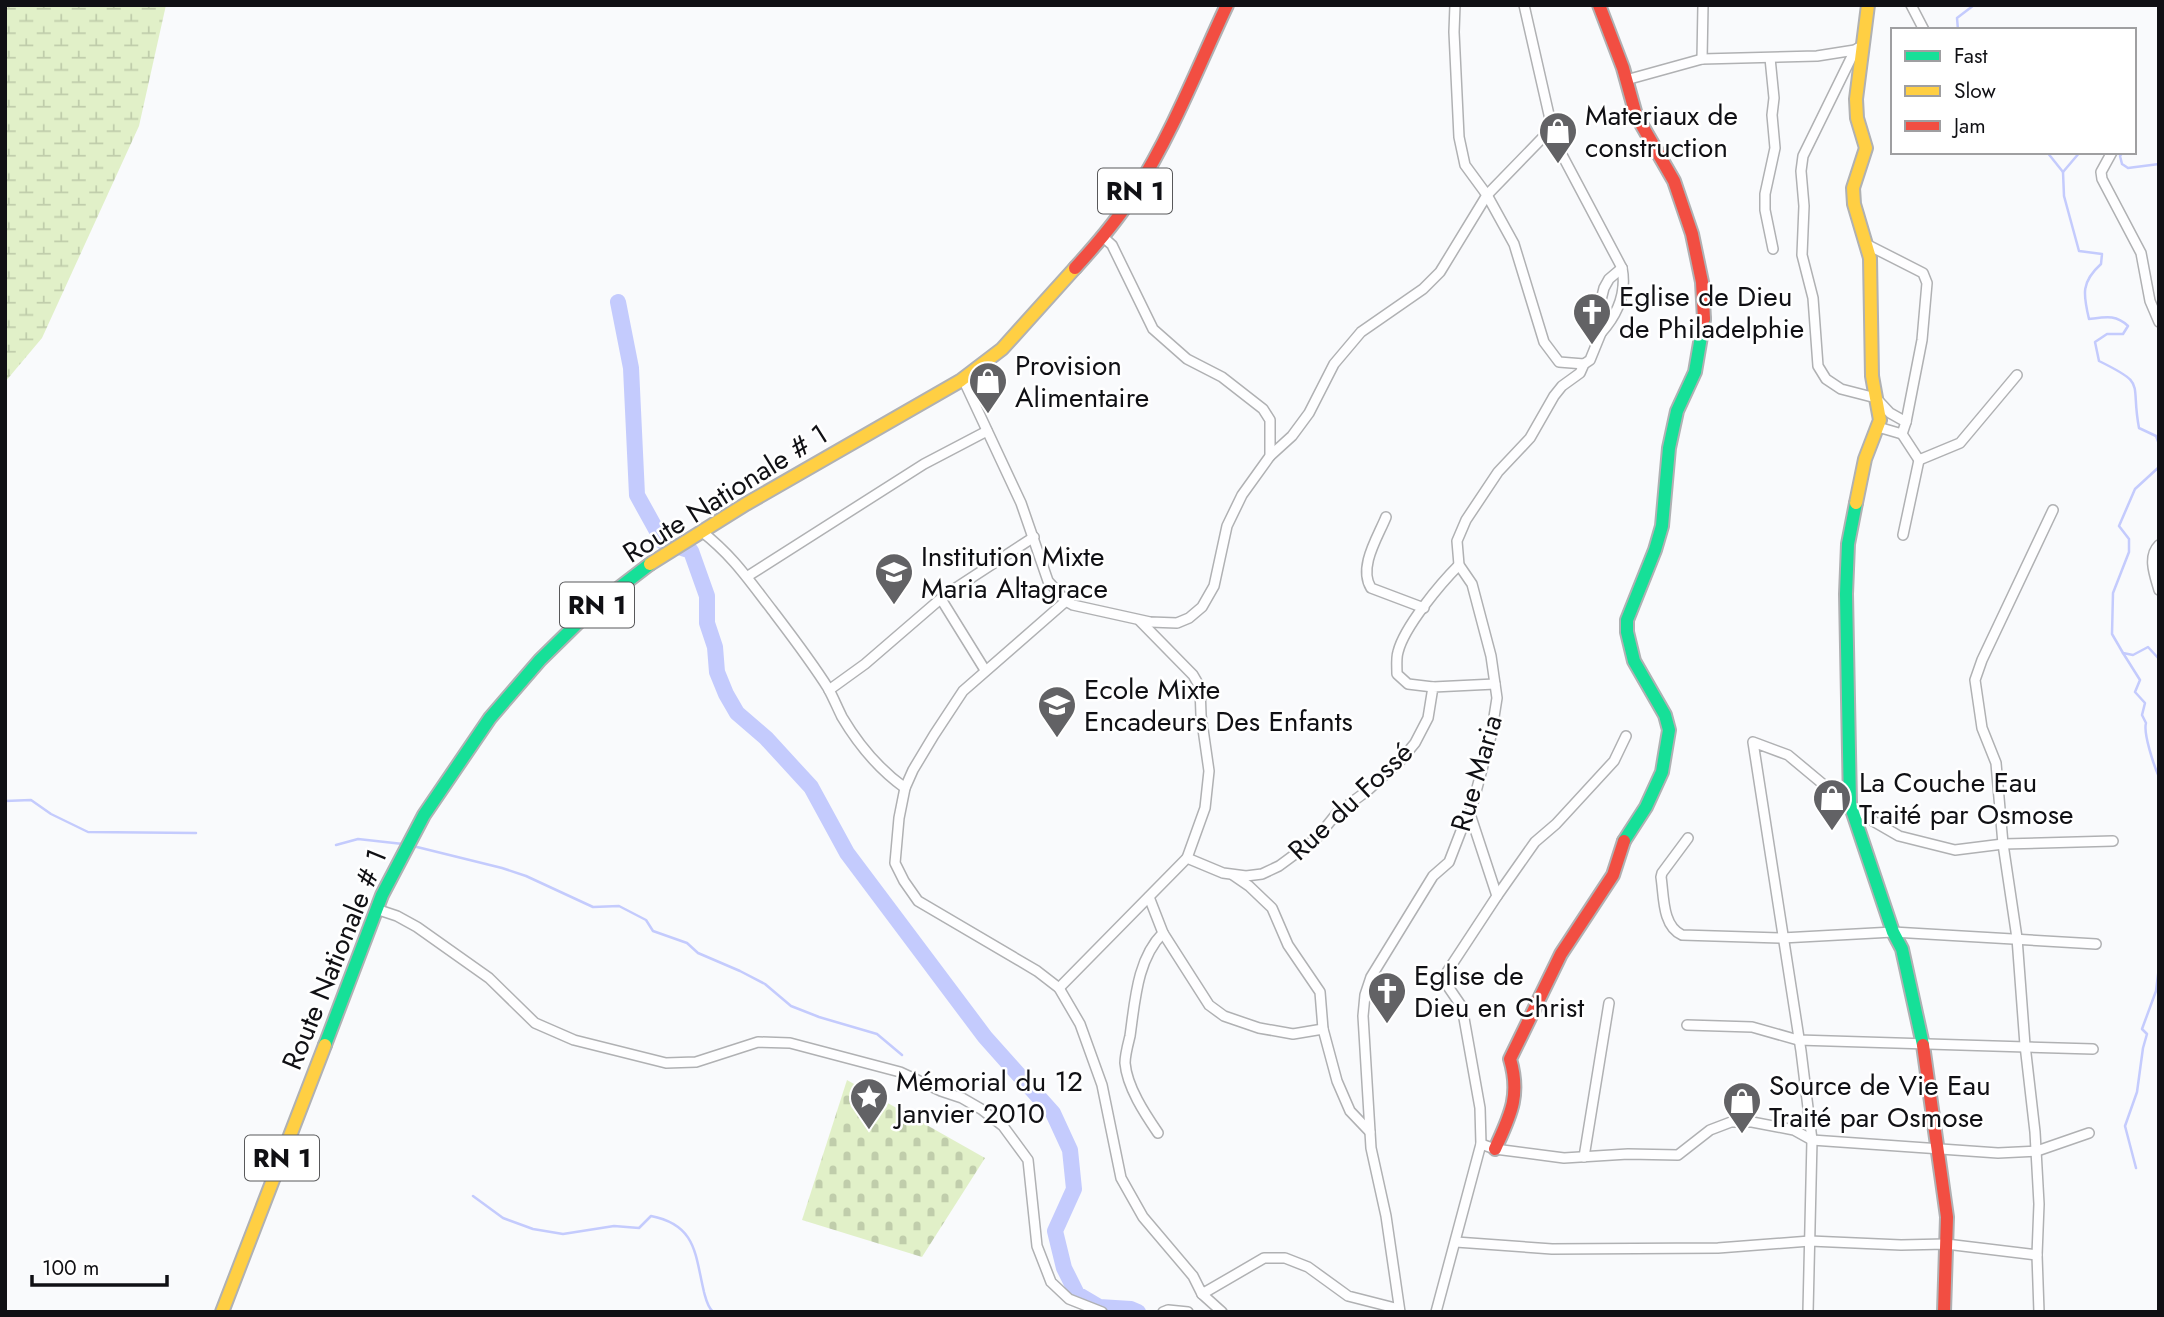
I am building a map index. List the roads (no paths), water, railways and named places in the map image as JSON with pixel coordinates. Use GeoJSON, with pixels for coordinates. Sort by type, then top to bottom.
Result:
{"type":"FeatureCollection","features":[{"type":"Feature","properties":{"kind":"street","name":"Route Nationale # 1"},"geometry":{"type":"LineString","coordinates":[[222,1312],[376,909],[424,814],[490,718],[540,660],[594,607],[648,565],[701,531],[963,379],[1002,349],[1103,237],[1134,194],[1155,158],[1227,5]]}},
{"type":"Feature","properties":{"kind":"street"},"geometry":{"type":"LineString","coordinates":[[1455,5],[1459,137],[1465,165],[1487,195],[1514,244],[1544,342],[1559,362],[1584,364]]}},
{"type":"Feature","properties":{"kind":"street"},"geometry":{"type":"LineString","coordinates":[[1495,684],[1433,687],[1408,684],[1397,674],[1398,652],[1405,634],[1444,580],[1459,565],[1457,541],[1466,520],[1498,471],[1530,439],[1554,396],[1562,386],[1580,373],[1584,364],[1590,360],[1601,333],[1618,306],[1625,283],[1622,268],[1560,151],[1552,128],[1524,5]]}},
{"type":"Feature","properties":{"kind":"street"},"geometry":{"type":"LineString","coordinates":[[1495,1149],[1507,1123],[1515,1094],[1516,1081],[1510,1059],[1561,954],[1613,875],[1627,834],[1646,807],[1662,772],[1669,730],[1665,715],[1634,661],[1627,620],[1662,526],[1670,447],[1677,411],[1695,372],[1705,313],[1692,234],[1678,191],[1636,115],[1599,5]]}},
{"type":"Feature","properties":{"kind":"street"},"geometry":{"type":"LineString","coordinates":[[1702,59],[1703,5]]}},
{"type":"Feature","properties":{"kind":"street"},"geometry":{"type":"LineString","coordinates":[[1868,5],[1860,46],[1856,99],[1857,118],[1866,148],[1853,188],[1854,204],[1870,258],[1872,376],[1880,420],[1866,459],[1847,544],[1850,804],[1902,949],[1923,1042],[1948,1217],[1944,1312]]}},
{"type":"Feature","properties":{"kind":"street"},"geometry":{"type":"LineString","coordinates":[[1911,5],[1923,28]]}},
{"type":"Feature","properties":{"kind":"street"},"geometry":{"type":"LineString","coordinates":[[1626,80],[1702,59],[1817,56],[1860,46]]}},
{"type":"Feature","properties":{"kind":"street"},"geometry":{"type":"LineString","coordinates":[[1860,46],[1803,156],[1802,255],[1813,298],[1818,366],[1826,379],[1841,389],[1876,398],[1889,413],[1906,422]]}},
{"type":"Feature","properties":{"kind":"street"},"geometry":{"type":"LineString","coordinates":[[1770,58],[1775,148],[1768,173],[1765,202],[1773,249]]}},
{"type":"Feature","properties":{"kind":"street"},"geometry":{"type":"LineString","coordinates":[[963,379],[1021,503],[1048,581],[1066,601],[1140,621],[1177,623],[1189,618],[1202,607],[1214,586],[1227,526],[1242,495],[1270,456],[1292,436],[1309,413],[1334,364],[1361,332],[1423,289],[1440,272],[1487,195],[1552,128]]}},
{"type":"Feature","properties":{"kind":"street"},"geometry":{"type":"LineString","coordinates":[[2111,154],[2101,172],[2102,179],[2141,253],[2150,301],[2159,322]]}},
{"type":"Feature","properties":{"kind":"street"},"geometry":{"type":"LineString","coordinates":[[1103,237],[1112,244],[1153,329],[1187,359],[1222,377],[1263,409],[1270,420],[1270,456]]}},
{"type":"Feature","properties":{"kind":"street"},"geometry":{"type":"LineString","coordinates":[[1866,244],[1923,273],[1927,283],[1922,340],[1902,434]]}},
{"type":"Feature","properties":{"kind":"street"},"geometry":{"type":"LineString","coordinates":[[1601,333],[1601,300],[1604,288],[1609,279],[1622,268]]}},
{"type":"Feature","properties":{"kind":"street"},"geometry":{"type":"LineString","coordinates":[[1919,460],[1960,443],[2017,375]]}},
{"type":"Feature","properties":{"kind":"street"},"geometry":{"type":"LineString","coordinates":[[1878,427],[1902,434],[1919,460],[1903,536]]}},
{"type":"Feature","properties":{"kind":"street"},"geometry":{"type":"LineString","coordinates":[[748,576],[914,470],[987,430]]}},
{"type":"Feature","properties":{"kind":"street"},"geometry":{"type":"LineString","coordinates":[[2039,1312],[2037,1151],[2017,938],[2003,844],[1996,763],[1982,728],[1975,680],[2053,510]]}},
{"type":"Feature","properties":{"kind":"street"},"geometry":{"type":"LineString","coordinates":[[1386,517],[1366,573],[1368,582],[1371,588],[1424,608]]}},
{"type":"Feature","properties":{"kind":"street"},"geometry":{"type":"LineString","coordinates":[[701,531],[732,556],[748,576],[829,690],[843,718],[865,748],[887,775],[905,788]]}},
{"type":"Feature","properties":{"kind":"street"},"geometry":{"type":"LineString","coordinates":[[829,690],[865,664],[941,599],[1034,537]]}},
{"type":"Feature","properties":{"kind":"street"},"geometry":{"type":"LineString","coordinates":[[2159,545],[2154,550],[2152,560],[2159,590]]}},
{"type":"Feature","properties":{"kind":"street","name":"Rue Maria"},"geometry":{"type":"LineString","coordinates":[[1400,1311],[1370,1132],[1363,1016],[1368,984],[1433,876],[1449,862],[1470,814],[1491,736],[1497,698],[1491,656],[1472,584],[1459,565]]}},
{"type":"Feature","properties":{"kind":"street"},"geometry":{"type":"LineString","coordinates":[[941,599],[985,670]]}},
{"type":"Feature","properties":{"kind":"street"},"geometry":{"type":"LineString","coordinates":[[1066,601],[963,691],[913,770],[905,788],[895,863],[918,901],[1037,971],[1059,988],[1080,1024],[1102,1086],[1121,1178],[1143,1217],[1193,1276],[1202,1294],[1222,1312]]}},
{"type":"Feature","properties":{"kind":"street"},"geometry":{"type":"LineString","coordinates":[[1059,988],[1187,858],[1198,834],[1205,807],[1209,771],[1200,687],[1193,675],[1140,621]]}},
{"type":"Feature","properties":{"kind":"street","name":"Rue du Fossé"},"geometry":{"type":"LineString","coordinates":[[1187,858],[1231,874],[1262,874],[1279,866],[1317,838],[1337,813],[1401,760],[1415,743],[1428,718],[1433,687]]}},
{"type":"Feature","properties":{"kind":"street"},"geometry":{"type":"LineString","coordinates":[[1436,1312],[1481,1144],[1480,1108],[1462,1007],[1449,988],[1447,972],[1535,842],[1556,824],[1614,761],[1626,737]]}},
{"type":"Feature","properties":{"kind":"street"},"geometry":{"type":"LineString","coordinates":[[1808,1312],[1812,1140],[1753,742],[1788,755],[1830,790],[1899,836],[1955,850],[2003,844],[2113,842]]}},
{"type":"Feature","properties":{"kind":"street"},"geometry":{"type":"LineString","coordinates":[[1470,814],[1497,896]]}},
{"type":"Feature","properties":{"kind":"street"},"geometry":{"type":"LineString","coordinates":[[1688,838],[1661,877],[1668,921],[1675,932],[1682,934],[1782,938],[1894,932],[2096,944]]}},
{"type":"Feature","properties":{"kind":"street"},"geometry":{"type":"LineString","coordinates":[[1231,874],[1272,908],[1288,945],[1320,992],[1323,1029],[1337,1081],[1350,1111],[1370,1132]]}},
{"type":"Feature","properties":{"kind":"street"},"geometry":{"type":"LineString","coordinates":[[1149,897],[1163,933],[1209,1005],[1224,1016],[1259,1028],[1293,1034],[1323,1029]]}},
{"type":"Feature","properties":{"kind":"street"},"geometry":{"type":"LineString","coordinates":[[376,909],[417,927],[489,978],[535,1023],[574,1040],[666,1063],[696,1062],[758,1042],[790,1043],[900,1072],[962,1098],[1003,1126],[1028,1160],[1037,1246],[1051,1282],[1069,1299],[1102,1312]]}},
{"type":"Feature","properties":{"kind":"street"},"geometry":{"type":"LineString","coordinates":[[1158,1133],[1136,1096],[1125,1063],[1138,985],[1149,954],[1163,933]]}},
{"type":"Feature","properties":{"kind":"street"},"geometry":{"type":"LineString","coordinates":[[1584,1157],[1609,1003]]}},
{"type":"Feature","properties":{"kind":"street"},"geometry":{"type":"LineString","coordinates":[[1687,1025],[1752,1027],[1798,1040],[2093,1049]]}},
{"type":"Feature","properties":{"kind":"street"},"geometry":{"type":"LineString","coordinates":[[1481,1144],[1495,1149],[1564,1158],[1678,1154],[1710,1130],[1731,1122],[1752,1122],[1794,1130],[1812,1140],[1998,1153],[2037,1151],[2089,1133]]}},
{"type":"Feature","properties":{"kind":"street"},"geometry":{"type":"LineString","coordinates":[[1456,1242],[1552,1249],[1718,1248],[1810,1241],[1946,1244],[2037,1255]]}},
{"type":"Feature","properties":{"kind":"street"},"geometry":{"type":"LineString","coordinates":[[1202,1294],[1264,1258],[1285,1258],[1308,1267],[1348,1296],[1400,1311]]}},
{"type":"Feature","properties":{"kind":"street"},"geometry":{"type":"LineString","coordinates":[[1163,1312],[1188,1312]]}},
{"type":"Feature","properties":{"kind":"waterway"},"geometry":{"type":"LineString","coordinates":[[1958,28],[1957,18],[1974,5]]}},
{"type":"Feature","properties":{"kind":"waterway"},"geometry":{"type":"LineString","coordinates":[[2049,154],[2063,172],[2078,154]]}},
{"type":"Feature","properties":{"kind":"waterway"},"geometry":{"type":"LineString","coordinates":[[2122,154],[2122,164],[2128,168],[2159,164]]}},
{"type":"Feature","properties":{"kind":"waterway"},"geometry":{"type":"LineString","coordinates":[[2063,172],[2064,196],[2079,251],[2102,254],[2101,264],[2090,277],[2085,289],[2089,319],[2115,318],[2128,326],[2123,334],[2107,334],[2095,342],[2099,361],[2131,380],[2139,428],[2156,436],[2159,444]]}},
{"type":"Feature","properties":{"kind":"waterway"},"geometry":{"type":"LineString","coordinates":[[618,302],[631,368],[637,495],[663,542],[691,551],[707,596],[707,623],[715,647],[717,672],[726,694],[737,713],[766,738],[811,787],[847,853],[985,1037],[1053,1113],[1070,1150],[1074,1189],[1055,1231],[1064,1268],[1077,1294],[1099,1307],[1138,1312]]}},
{"type":"Feature","properties":{"kind":"waterway"},"geometry":{"type":"LineString","coordinates":[[2159,467],[2135,489],[2119,526],[2129,539],[2129,552],[2113,593],[2112,634],[2123,653],[2133,655],[2148,647],[2159,659]]}},
{"type":"Feature","properties":{"kind":"waterway"},"geometry":{"type":"LineString","coordinates":[[2123,653],[2140,680],[2135,692],[2145,703],[2142,715],[2159,777]]}},
{"type":"Feature","properties":{"kind":"waterway"},"geometry":{"type":"LineString","coordinates":[[5,801],[31,800],[51,814],[88,832],[196,833]]}},
{"type":"Feature","properties":{"kind":"waterway"},"geometry":{"type":"LineString","coordinates":[[336,845],[358,839],[403,844]]}},
{"type":"Feature","properties":{"kind":"waterway"},"geometry":{"type":"LineString","coordinates":[[413,846],[526,876],[593,907],[619,906],[646,920],[653,931],[687,943],[698,953],[765,984],[791,1006],[877,1034],[902,1055]]}},
{"type":"Feature","properties":{"kind":"waterway"},"geometry":{"type":"LineString","coordinates":[[2136,1168],[2125,1126],[2137,1092],[2147,1034],[2142,1029],[2156,991],[2159,967]]}},
{"type":"Feature","properties":{"kind":"waterway"},"geometry":{"type":"LineString","coordinates":[[473,1196],[503,1218],[533,1229],[563,1234],[614,1226],[639,1228],[651,1216],[666,1220],[686,1234],[695,1254],[706,1300],[713,1312]]}},
{"type":"Feature","properties":{"kind":"place","name":"Materiaux de construction"},"geometry":{"type":"Point","coordinates":[1558,165]}},
{"type":"Feature","properties":{"kind":"place","name":"Eglise de Dieu de Philadelphie"},"geometry":{"type":"Point","coordinates":[1592,346]}},
{"type":"Feature","properties":{"kind":"place","name":"Provision Alimentaire"},"geometry":{"type":"Point","coordinates":[988,415]}},
{"type":"Feature","properties":{"kind":"place","name":"Institution Mixte Maria Altagrace"},"geometry":{"type":"Point","coordinates":[894,606]}},
{"type":"Feature","properties":{"kind":"place","name":"Ecole Mixte Encadeurs Des Enfants"},"geometry":{"type":"Point","coordinates":[1057,739]}},
{"type":"Feature","properties":{"kind":"place","name":"La Couche Eau Traité par Osmose"},"geometry":{"type":"Point","coordinates":[1832,832]}},
{"type":"Feature","properties":{"kind":"place","name":"Eglise de Dieu en Christ"},"geometry":{"type":"Point","coordinates":[1387,1025]}},
{"type":"Feature","properties":{"kind":"place","name":"Mémorial du 12 Janvier 2010"},"geometry":{"type":"Point","coordinates":[869,1131]}},
{"type":"Feature","properties":{"kind":"place","name":"Source de Vie Eau Traité par Osmose"},"geometry":{"type":"Point","coordinates":[1742,1135]}}]}
